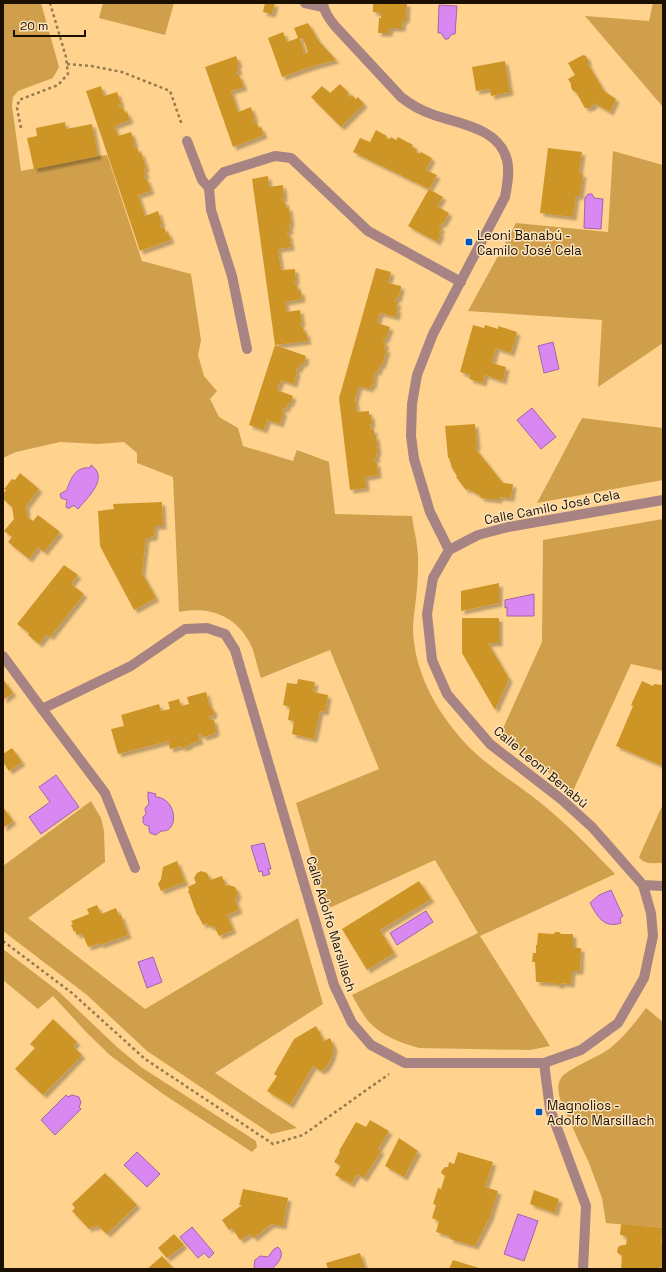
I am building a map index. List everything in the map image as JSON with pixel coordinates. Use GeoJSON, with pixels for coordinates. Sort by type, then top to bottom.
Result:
{"type":"FeatureCollection","features":[{"type":"Feature","properties":{"kind":"street"},"geometry":{"type":"LineString","coordinates":[[305,3],[323,5],[328,18],[334,26],[401,98],[413,106],[433,115],[474,127],[487,133],[500,146],[507,160],[508,179],[505,197],[434,334],[417,375],[412,410],[411,436],[414,459],[430,512],[449,550]]}},
{"type":"Feature","properties":{"kind":"street"},"geometry":{"type":"LineString","coordinates":[[187,141],[202,180],[209,188],[211,210],[232,276],[247,349]]}},
{"type":"Feature","properties":{"kind":"street"},"geometry":{"type":"LineString","coordinates":[[209,188],[224,172],[275,156],[291,158],[368,231],[461,282]]}},
{"type":"Feature","properties":{"kind":"street","name":"Calle Camilo José Cela"},"geometry":{"type":"LineString","coordinates":[[449,550],[478,535],[508,527],[663,500]]}},
{"type":"Feature","properties":{"kind":"street","name":"Calle Leoni Benabú"},"geometry":{"type":"LineString","coordinates":[[449,550],[433,578],[427,614],[432,660],[447,694],[490,744],[561,799],[592,827],[643,885]]}},
{"type":"Feature","properties":{"kind":"street","name":"Calle Adolfo Marsillach"},"geometry":{"type":"LineString","coordinates":[[42,709],[131,666],[185,629],[207,628],[226,634],[236,650],[334,985],[352,1023],[371,1045],[405,1063],[544,1064],[581,1050],[618,1023],[644,978],[653,936],[651,913],[643,885]]}},
{"type":"Feature","properties":{"kind":"street"},"geometry":{"type":"LineString","coordinates":[[3,656],[105,793],[135,868]]}},
{"type":"Feature","properties":{"kind":"street"},"geometry":{"type":"LineString","coordinates":[[643,885],[663,886]]}},
{"type":"Feature","properties":{"kind":"street"},"geometry":{"type":"LineString","coordinates":[[544,1064],[550,1109],[586,1206],[583,1269]]}},
{"type":"Feature","properties":{"kind":"path"},"geometry":{"type":"LineString","coordinates":[[21,128],[18,108],[19,100],[58,86],[68,74],[67,64],[50,3]]}},
{"type":"Feature","properties":{"kind":"path"},"geometry":{"type":"LineString","coordinates":[[67,64],[91,66],[122,72],[170,91],[187,141]]}},
{"type":"Feature","properties":{"kind":"path"},"geometry":{"type":"LineString","coordinates":[[3,941],[72,993],[145,1059],[273,1144],[303,1134],[405,1063]]}},
{"type":"Feature","properties":{"kind":"shaded area"},"geometry":{"type":"Polygon","coordinates":[[[3,3],[41,3],[59,67],[53,78],[18,91],[13,97],[12,106],[21,171],[107,155],[142,261],[191,274],[201,340],[198,355],[204,376],[217,391],[210,399],[219,417],[238,428],[243,446],[293,461],[297,450],[329,462],[335,514],[412,516],[418,551],[413,636],[421,672],[434,700],[451,727],[472,750],[490,766],[539,801],[583,841],[615,874],[480,936],[550,1046],[530,1050],[419,1048],[387,1036],[371,1024],[363,1014],[352,995],[478,933],[435,860],[327,909],[296,803],[379,769],[330,650],[261,678],[250,643],[244,633],[229,619],[201,610],[179,612],[173,477],[137,463],[137,453],[124,442],[98,444],[60,442],[16,452],[3,458],[3,3]]]}},
{"type":"Feature","properties":{"kind":"shaded area"},"geometry":{"type":"Polygon","coordinates":[[[103,3],[174,3],[165,35],[99,18],[103,3]]]}},
{"type":"Feature","properties":{"kind":"shaded area"},"geometry":{"type":"Polygon","coordinates":[[[653,3],[663,3],[663,107],[585,16],[649,21],[653,3]]]}},
{"type":"Feature","properties":{"kind":"shaded area"},"geometry":{"type":"Polygon","coordinates":[[[439,5],[457,6],[455,34],[452,34],[448,39],[445,39],[441,33],[438,33],[439,5]]]}},
{"type":"Feature","properties":{"kind":"shaded area"},"geometry":{"type":"Polygon","coordinates":[[[613,151],[663,165],[663,343],[598,387],[602,320],[468,311],[516,223],[608,232],[613,151]]]}},
{"type":"Feature","properties":{"kind":"shaded area"},"geometry":{"type":"Polygon","coordinates":[[[588,194],[592,194],[594,198],[603,199],[601,229],[584,228],[585,198],[588,194]]]}},
{"type":"Feature","properties":{"kind":"shaded area"},"geometry":{"type":"Polygon","coordinates":[[[553,342],[559,369],[544,373],[538,346],[553,342]]]}},
{"type":"Feature","properties":{"kind":"shaded area"},"geometry":{"type":"Polygon","coordinates":[[[532,408],[556,437],[541,449],[517,420],[532,408]]]}},
{"type":"Feature","properties":{"kind":"shaded area"},"geometry":{"type":"Polygon","coordinates":[[[582,418],[663,428],[663,480],[537,503],[582,418]]]}},
{"type":"Feature","properties":{"kind":"shaded area"},"geometry":{"type":"Polygon","coordinates":[[[91,465],[96,470],[98,476],[98,482],[95,488],[78,509],[75,506],[67,508],[67,500],[61,498],[60,494],[67,490],[74,474],[77,471],[90,468],[91,465]]]}},
{"type":"Feature","properties":{"kind":"shaded area"},"geometry":{"type":"Polygon","coordinates":[[[663,519],[663,671],[631,664],[573,791],[500,735],[542,642],[543,540],[663,519]]]}},
{"type":"Feature","properties":{"kind":"shaded area"},"geometry":{"type":"Polygon","coordinates":[[[534,594],[534,616],[507,616],[505,600],[534,594]]]}},
{"type":"Feature","properties":{"kind":"shaded area"},"geometry":{"type":"Polygon","coordinates":[[[56,775],[79,807],[41,834],[29,817],[50,802],[39,787],[56,775]]]}},
{"type":"Feature","properties":{"kind":"shaded area"},"geometry":{"type":"Polygon","coordinates":[[[148,792],[156,794],[156,797],[163,799],[168,803],[174,815],[171,827],[156,835],[150,833],[149,826],[145,825],[143,822],[143,817],[146,814],[145,808],[149,804],[148,792]]]}},
{"type":"Feature","properties":{"kind":"shaded area"},"geometry":{"type":"Polygon","coordinates":[[[91,801],[101,818],[104,831],[105,862],[28,918],[145,1009],[298,918],[323,1004],[215,1073],[297,1128],[271,1134],[147,1051],[87,995],[3,931],[3,866],[91,801]]]}},
{"type":"Feature","properties":{"kind":"shaded area"},"geometry":{"type":"Polygon","coordinates":[[[663,804],[663,863],[646,862],[641,860],[639,857],[663,804]]]}},
{"type":"Feature","properties":{"kind":"shaded area"},"geometry":{"type":"Polygon","coordinates":[[[264,843],[271,869],[268,869],[270,874],[263,876],[262,871],[259,872],[251,846],[264,843]]]}},
{"type":"Feature","properties":{"kind":"shaded area"},"geometry":{"type":"Polygon","coordinates":[[[611,890],[623,916],[620,918],[621,923],[606,923],[598,917],[590,903],[599,895],[611,890]]]}},
{"type":"Feature","properties":{"kind":"shaded area"},"geometry":{"type":"Polygon","coordinates":[[[426,911],[433,922],[397,945],[390,933],[426,911]]]}},
{"type":"Feature","properties":{"kind":"shaded area"},"geometry":{"type":"Polygon","coordinates":[[[3,949],[58,991],[117,1047],[141,1067],[256,1141],[257,1147],[252,1152],[163,1094],[111,1056],[88,1034],[53,996],[38,1009],[3,980],[3,949]]]}},
{"type":"Feature","properties":{"kind":"shaded area"},"geometry":{"type":"Polygon","coordinates":[[[153,957],[162,982],[147,988],[138,962],[153,957]]]}},
{"type":"Feature","properties":{"kind":"shaded area"},"geometry":{"type":"Polygon","coordinates":[[[646,1008],[663,1022],[663,1228],[606,1223],[602,1198],[589,1163],[562,1105],[558,1091],[559,1081],[564,1074],[609,1049],[620,1040],[646,1008]]]}},
{"type":"Feature","properties":{"kind":"shaded area"},"geometry":{"type":"Polygon","coordinates":[[[66,1095],[68,1097],[72,1095],[79,1097],[81,1103],[79,1107],[81,1109],[55,1135],[41,1120],[66,1095]]]}},
{"type":"Feature","properties":{"kind":"shaded area"},"geometry":{"type":"Polygon","coordinates":[[[137,1152],[160,1174],[147,1187],[124,1165],[137,1152]]]}},
{"type":"Feature","properties":{"kind":"shaded area"},"geometry":{"type":"Polygon","coordinates":[[[518,1214],[538,1221],[524,1261],[504,1254],[518,1214]]]}},
{"type":"Feature","properties":{"kind":"shaded area"},"geometry":{"type":"Polygon","coordinates":[[[192,1227],[214,1253],[209,1258],[204,1253],[198,1258],[180,1237],[192,1227]]]}},
{"type":"Feature","properties":{"kind":"shaded area"},"geometry":{"type":"Polygon","coordinates":[[[278,1247],[281,1256],[279,1262],[272,1269],[255,1269],[255,1260],[260,1256],[268,1257],[274,1249],[278,1247]]]}},
{"type":"Feature","properties":{"kind":"building"},"geometry":{"type":"Polygon","coordinates":[[[265,3],[275,3],[272,14],[263,12],[265,3]]]}},
{"type":"Feature","properties":{"kind":"building"},"geometry":{"type":"Polygon","coordinates":[[[373,3],[407,3],[406,20],[403,20],[402,28],[390,28],[389,33],[378,33],[379,18],[381,18],[381,13],[373,12],[373,3]]]}},
{"type":"Feature","properties":{"kind":"building"},"geometry":{"type":"Polygon","coordinates":[[[308,23],[318,40],[336,60],[282,77],[268,38],[283,32],[287,42],[298,38],[294,28],[308,23]],[[303,38],[300,39],[304,54],[308,52],[303,38]]]}},
{"type":"Feature","properties":{"kind":"building"},"geometry":{"type":"Polygon","coordinates":[[[583,55],[586,56],[588,64],[604,91],[616,99],[610,112],[594,103],[593,106],[585,108],[576,92],[573,91],[571,87],[568,79],[575,75],[568,63],[583,55]]]}},
{"type":"Feature","properties":{"kind":"building"},"geometry":{"type":"Polygon","coordinates":[[[236,56],[239,64],[237,65],[239,71],[236,72],[237,75],[239,75],[244,87],[231,91],[238,112],[251,107],[255,119],[253,120],[254,123],[257,123],[259,128],[261,127],[264,135],[233,147],[205,67],[236,56]]]}},
{"type":"Feature","properties":{"kind":"building"},"geometry":{"type":"Polygon","coordinates":[[[505,61],[510,92],[491,96],[490,89],[476,91],[472,67],[505,61]]]}},
{"type":"Feature","properties":{"kind":"building"},"geometry":{"type":"Polygon","coordinates":[[[340,84],[349,93],[347,94],[350,97],[352,95],[356,99],[358,97],[364,104],[341,127],[311,97],[322,86],[330,93],[340,84]]]}},
{"type":"Feature","properties":{"kind":"building"},"geometry":{"type":"Polygon","coordinates":[[[101,86],[104,96],[117,92],[121,104],[119,105],[120,108],[123,107],[130,120],[114,126],[118,136],[131,132],[135,144],[133,145],[134,148],[137,147],[139,153],[141,152],[146,168],[144,169],[146,175],[144,176],[145,179],[147,179],[151,191],[138,195],[145,216],[158,211],[162,224],[160,224],[161,228],[164,227],[171,240],[140,251],[86,91],[101,86]]]}},
{"type":"Feature","properties":{"kind":"building"},"geometry":{"type":"Polygon","coordinates":[[[65,122],[66,129],[92,124],[98,156],[34,169],[27,138],[37,136],[36,128],[65,122]]]}},
{"type":"Feature","properties":{"kind":"building"},"geometry":{"type":"Polygon","coordinates":[[[376,130],[387,136],[386,138],[390,139],[391,137],[396,140],[398,137],[413,145],[412,147],[418,150],[416,152],[420,154],[421,152],[432,158],[426,170],[437,175],[429,189],[353,152],[360,138],[370,142],[376,130]]]}},
{"type":"Feature","properties":{"kind":"building"},"geometry":{"type":"Polygon","coordinates":[[[548,148],[582,152],[579,173],[583,174],[580,196],[576,196],[573,217],[540,213],[548,148]]]}},
{"type":"Feature","properties":{"kind":"building"},"geometry":{"type":"Polygon","coordinates":[[[268,176],[269,187],[283,185],[283,202],[285,201],[286,208],[289,207],[291,224],[289,225],[290,231],[287,231],[288,235],[289,234],[291,247],[278,249],[281,270],[295,269],[296,281],[294,282],[295,285],[297,285],[298,291],[301,291],[302,299],[285,302],[287,312],[300,310],[302,323],[300,323],[301,327],[303,327],[304,333],[306,332],[308,341],[275,345],[252,179],[268,176]]]}},
{"type":"Feature","properties":{"kind":"building"},"geometry":{"type":"Polygon","coordinates":[[[429,189],[443,197],[437,206],[449,213],[443,224],[441,223],[439,227],[442,228],[437,242],[408,226],[429,189]]]}},
{"type":"Feature","properties":{"kind":"building"},"geometry":{"type":"Polygon","coordinates":[[[376,268],[391,272],[388,283],[401,286],[401,288],[398,299],[396,298],[395,302],[398,302],[396,317],[380,313],[377,323],[390,327],[386,339],[384,339],[383,342],[386,343],[384,349],[387,349],[382,366],[380,365],[378,372],[375,371],[373,386],[371,385],[370,389],[359,386],[355,399],[357,412],[369,411],[369,415],[371,415],[371,430],[374,429],[378,453],[376,453],[377,459],[374,459],[375,463],[377,463],[378,475],[365,477],[366,488],[350,490],[339,398],[376,268]]]}},
{"type":"Feature","properties":{"kind":"building"},"geometry":{"type":"Polygon","coordinates":[[[473,325],[484,328],[485,325],[498,329],[498,326],[517,332],[511,353],[496,348],[492,363],[506,367],[503,381],[485,375],[483,383],[469,379],[470,375],[460,372],[473,325]]]}},
{"type":"Feature","properties":{"kind":"building"},"geometry":{"type":"Polygon","coordinates":[[[275,345],[306,356],[304,364],[301,363],[299,369],[297,368],[294,384],[281,380],[277,390],[293,396],[286,409],[283,408],[282,412],[284,412],[280,424],[267,420],[264,430],[249,425],[275,345]]]}},
{"type":"Feature","properties":{"kind":"building"},"geometry":{"type":"Polygon","coordinates":[[[475,424],[477,446],[475,448],[503,483],[513,484],[511,498],[499,497],[499,500],[480,498],[481,496],[468,489],[466,490],[456,477],[457,476],[448,458],[445,426],[475,424]]]}},
{"type":"Feature","properties":{"kind":"building"},"geometry":{"type":"Polygon","coordinates":[[[20,473],[39,489],[26,506],[27,517],[33,521],[38,515],[60,532],[44,552],[38,547],[29,559],[8,542],[12,537],[4,531],[14,519],[12,507],[3,499],[3,494],[6,490],[4,489],[12,479],[15,480],[20,473]]]}},
{"type":"Feature","properties":{"kind":"building"},"geometry":{"type":"Polygon","coordinates":[[[162,502],[163,526],[155,526],[154,537],[146,538],[142,573],[156,598],[134,610],[100,546],[98,511],[114,509],[113,504],[162,502]]]}},
{"type":"Feature","properties":{"kind":"building"},"geometry":{"type":"Polygon","coordinates":[[[64,565],[78,575],[71,584],[84,594],[50,637],[47,634],[39,644],[28,635],[29,633],[17,624],[64,565]]]}},
{"type":"Feature","properties":{"kind":"building"},"geometry":{"type":"Polygon","coordinates":[[[499,583],[499,603],[461,611],[461,591],[499,583]]]}},
{"type":"Feature","properties":{"kind":"building"},"geometry":{"type":"Polygon","coordinates":[[[462,618],[499,618],[499,643],[488,643],[509,679],[495,710],[462,653],[462,618]]]}},
{"type":"Feature","properties":{"kind":"building"},"geometry":{"type":"Polygon","coordinates":[[[3,679],[13,693],[3,700],[3,679]]]}},
{"type":"Feature","properties":{"kind":"building"},"geometry":{"type":"Polygon","coordinates":[[[298,679],[315,682],[313,692],[328,695],[325,712],[320,711],[314,739],[292,734],[294,721],[288,720],[290,707],[283,705],[287,683],[297,684],[298,679]]]}},
{"type":"Feature","properties":{"kind":"building"},"geometry":{"type":"Polygon","coordinates":[[[642,681],[653,686],[654,684],[663,685],[663,766],[616,746],[633,706],[631,705],[642,681]]]}},
{"type":"Feature","properties":{"kind":"building"},"geometry":{"type":"Polygon","coordinates":[[[206,692],[210,707],[213,709],[214,713],[212,716],[208,717],[209,719],[214,720],[216,731],[214,734],[204,737],[200,734],[198,735],[200,741],[182,748],[181,746],[170,749],[168,741],[118,754],[111,729],[124,726],[121,715],[159,704],[161,711],[170,709],[168,702],[179,699],[181,706],[189,704],[187,697],[206,692]]]}},
{"type":"Feature","properties":{"kind":"building"},"geometry":{"type":"Polygon","coordinates":[[[12,748],[22,762],[9,771],[3,762],[3,754],[12,748]]]}},
{"type":"Feature","properties":{"kind":"building"},"geometry":{"type":"Polygon","coordinates":[[[3,807],[13,821],[3,828],[3,807]]]}},
{"type":"Feature","properties":{"kind":"building"},"geometry":{"type":"Polygon","coordinates":[[[177,861],[185,882],[161,891],[158,884],[161,879],[163,867],[177,861]]]}},
{"type":"Feature","properties":{"kind":"building"},"geometry":{"type":"Polygon","coordinates":[[[201,871],[207,873],[210,880],[222,876],[226,886],[229,885],[235,887],[238,894],[235,900],[239,910],[227,915],[233,930],[219,936],[214,926],[212,927],[207,923],[203,925],[188,893],[188,887],[196,883],[194,878],[197,873],[201,871]]]}},
{"type":"Feature","properties":{"kind":"building"},"geometry":{"type":"Polygon","coordinates":[[[419,881],[431,899],[380,930],[394,953],[367,970],[342,929],[419,881]]]}},
{"type":"Feature","properties":{"kind":"building"},"geometry":{"type":"Polygon","coordinates":[[[97,905],[101,914],[116,908],[119,916],[121,915],[128,935],[100,945],[100,943],[88,947],[82,933],[77,935],[75,931],[74,932],[71,921],[89,914],[87,909],[97,905]]]}},
{"type":"Feature","properties":{"kind":"building"},"geometry":{"type":"Polygon","coordinates":[[[555,932],[559,932],[561,934],[573,934],[573,948],[581,948],[580,971],[572,971],[571,984],[562,983],[557,985],[555,983],[536,982],[535,962],[532,962],[533,953],[536,953],[538,933],[554,934],[555,932]]]}},
{"type":"Feature","properties":{"kind":"building"},"geometry":{"type":"Polygon","coordinates":[[[53,1019],[77,1042],[73,1046],[82,1055],[43,1095],[15,1069],[35,1048],[30,1044],[53,1019]]]}},
{"type":"Feature","properties":{"kind":"building"},"geometry":{"type":"Polygon","coordinates":[[[316,1026],[324,1041],[330,1038],[334,1047],[332,1057],[326,1068],[321,1071],[313,1066],[290,1105],[267,1091],[277,1076],[274,1074],[294,1039],[316,1026]]]}},
{"type":"Feature","properties":{"kind":"building"},"geometry":{"type":"Polygon","coordinates":[[[370,1120],[389,1131],[378,1149],[381,1151],[364,1178],[357,1174],[351,1184],[335,1175],[341,1166],[334,1162],[356,1122],[366,1127],[370,1120]]]}},
{"type":"Feature","properties":{"kind":"building"},"geometry":{"type":"Polygon","coordinates":[[[399,1138],[418,1151],[404,1177],[385,1166],[399,1138]]]}},
{"type":"Feature","properties":{"kind":"building"},"geometry":{"type":"Polygon","coordinates":[[[458,1152],[493,1162],[485,1187],[498,1191],[490,1217],[475,1246],[450,1239],[450,1236],[436,1232],[439,1221],[432,1218],[436,1205],[433,1204],[438,1188],[441,1189],[445,1176],[441,1173],[442,1170],[445,1167],[448,1167],[449,1162],[454,1164],[458,1152]]]}},
{"type":"Feature","properties":{"kind":"building"},"geometry":{"type":"Polygon","coordinates":[[[105,1173],[137,1205],[107,1234],[97,1225],[95,1228],[93,1226],[89,1229],[72,1211],[75,1208],[72,1204],[105,1173]]]}},
{"type":"Feature","properties":{"kind":"building"},"geometry":{"type":"Polygon","coordinates":[[[243,1189],[288,1198],[283,1226],[271,1224],[254,1238],[250,1234],[240,1240],[232,1228],[229,1230],[222,1220],[242,1205],[239,1205],[243,1189]]]}},
{"type":"Feature","properties":{"kind":"building"},"geometry":{"type":"Polygon","coordinates":[[[534,1190],[559,1199],[555,1213],[530,1204],[534,1190]]]}},
{"type":"Feature","properties":{"kind":"building"},"geometry":{"type":"Polygon","coordinates":[[[621,1224],[663,1228],[661,1242],[663,1245],[663,1266],[656,1269],[621,1269],[622,1255],[617,1252],[618,1247],[626,1245],[627,1236],[620,1235],[621,1224]]]}},
{"type":"Feature","properties":{"kind":"building"},"geometry":{"type":"Polygon","coordinates":[[[174,1234],[184,1245],[167,1258],[158,1248],[174,1234]]]}},
{"type":"Feature","properties":{"kind":"building"},"geometry":{"type":"Polygon","coordinates":[[[360,1253],[365,1269],[328,1269],[326,1263],[360,1253]]]}},
{"type":"Feature","properties":{"kind":"building"},"geometry":{"type":"Polygon","coordinates":[[[162,1256],[174,1269],[147,1269],[162,1256]]]}},
{"type":"Feature","properties":{"kind":"building"},"geometry":{"type":"Polygon","coordinates":[[[453,1260],[482,1269],[449,1269],[453,1260]]]}},
{"type":"Feature","properties":{"kind":"place","name":"Leoni Banabú - Camilo José Cela"},"geometry":{"type":"Point","coordinates":[469,242]}},
{"type":"Feature","properties":{"kind":"place","name":"Magnolios - Adolfo Marsillach"},"geometry":{"type":"Point","coordinates":[539,1112]}}]}
